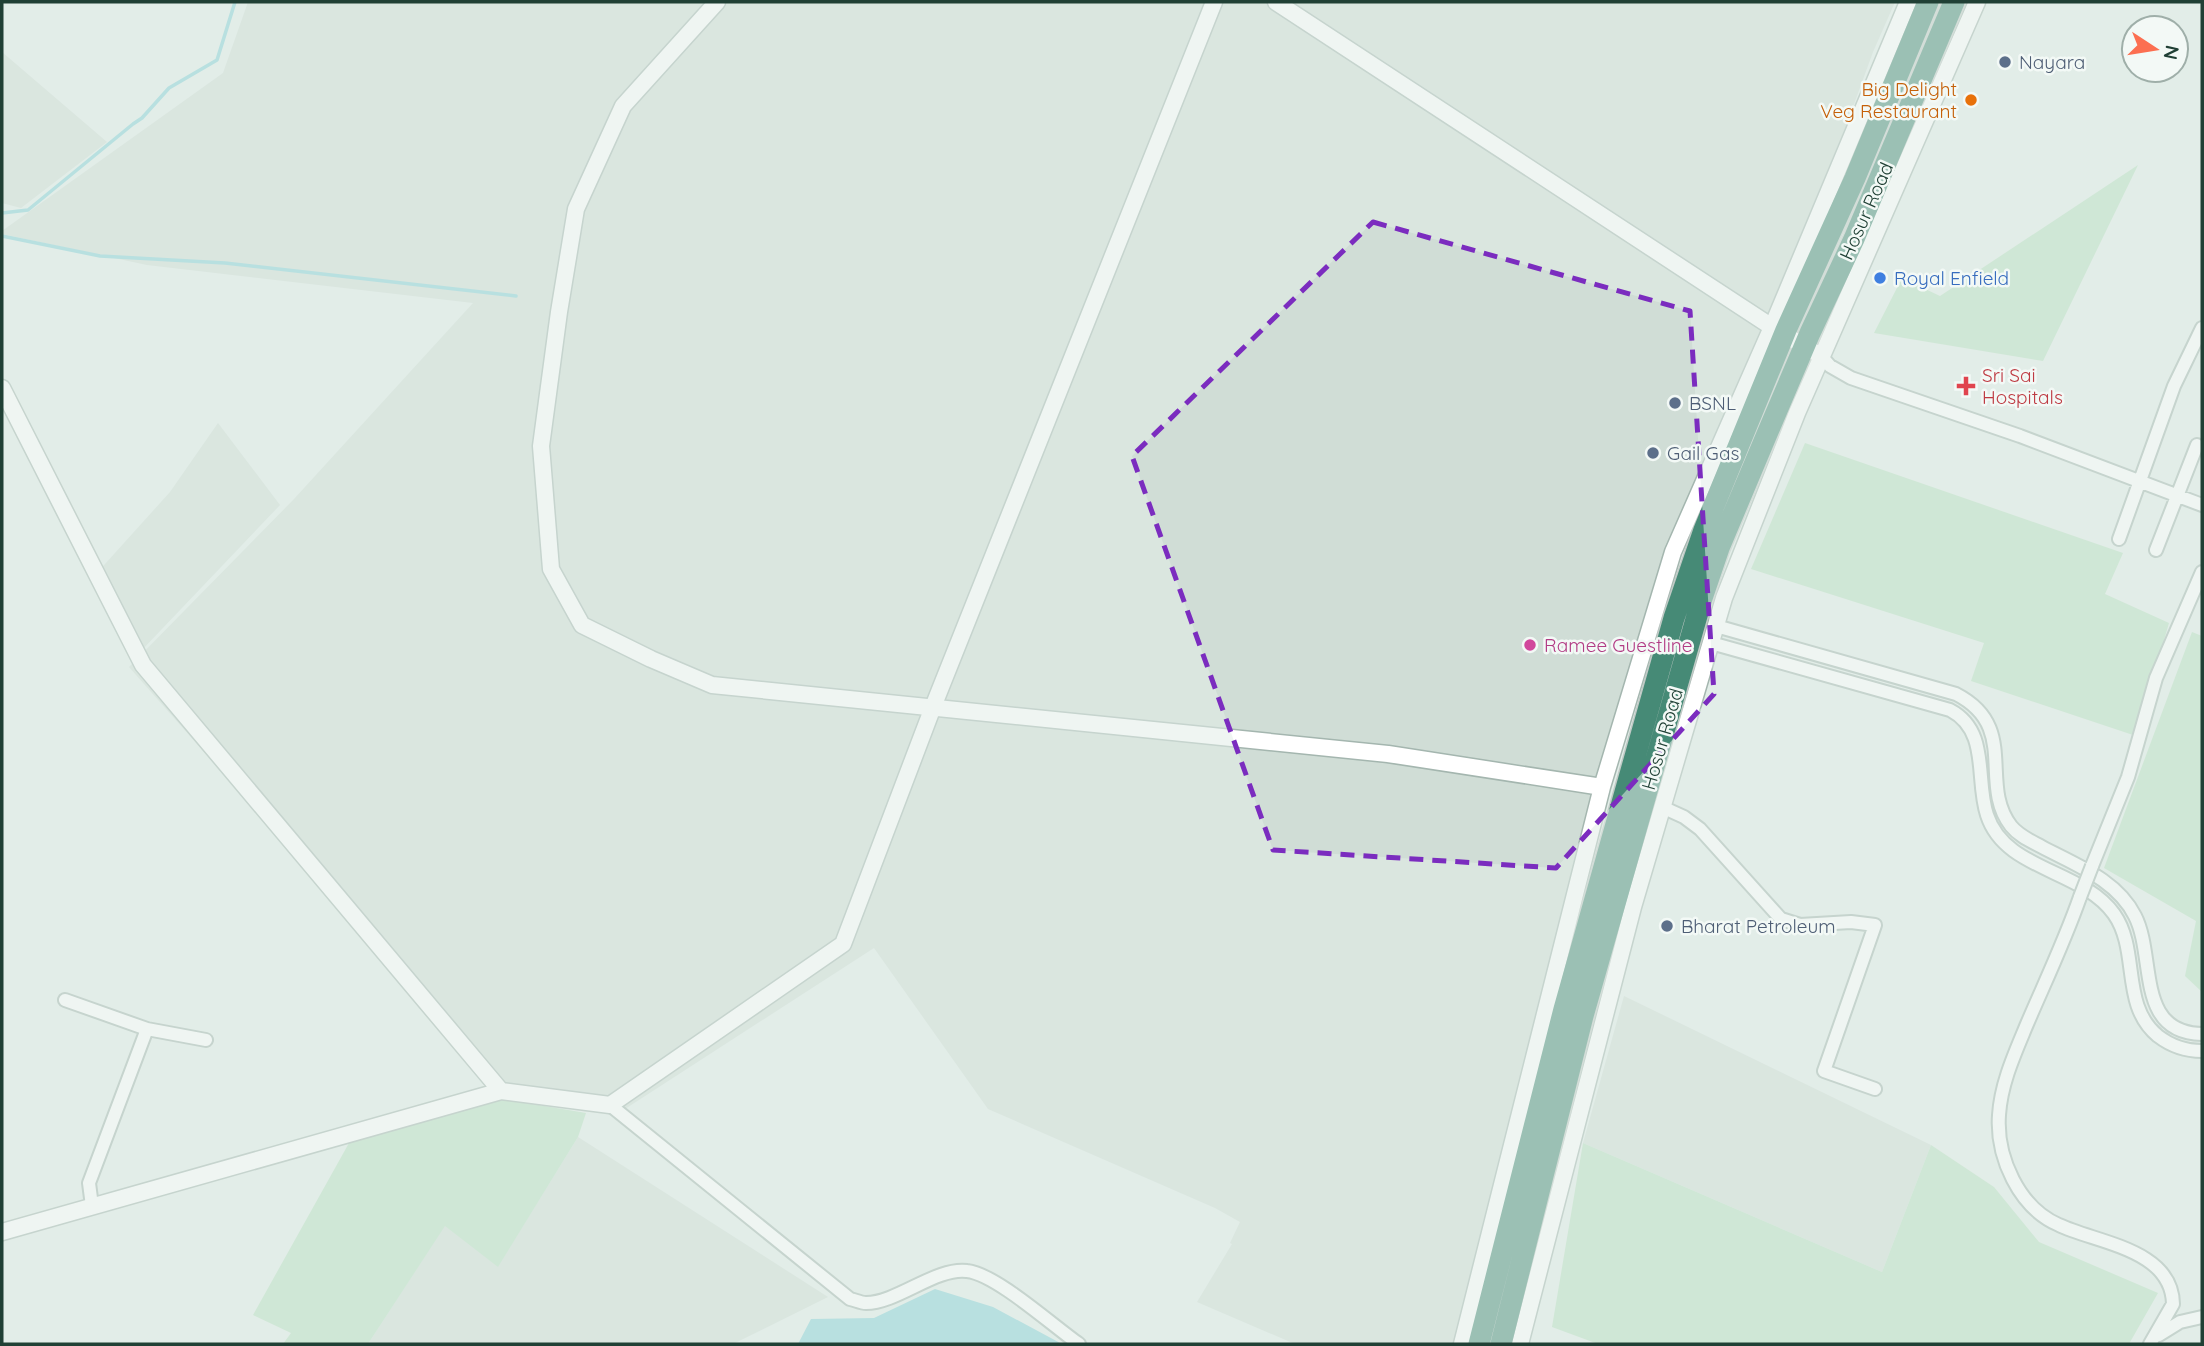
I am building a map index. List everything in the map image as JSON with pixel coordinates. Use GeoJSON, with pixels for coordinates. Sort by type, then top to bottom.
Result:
{"type":"FeatureCollection","features":[{"type":"Feature","properties":{"kind":"highway","name":"Hosur Road"},"geometry":{"type":"LineString","coordinates":[[1479,1344],[1564,1009],[1674,618],[1778,331],[1855,178],[1928,2]]}},
{"type":"Feature","properties":{"kind":"highway","name":"Hosur Road"},"geometry":{"type":"LineString","coordinates":[[1501,1344],[1583,1016],[1702,598],[1719,548],[1818,350],[1854,239],[1954,2]]}},
{"type":"Feature","properties":{"kind":"street"},"geometry":{"type":"LineString","coordinates":[[717,2],[623,106],[576,209],[541,446],[551,569],[582,625],[712,685],[1388,754],[1602,787]]}},
{"type":"Feature","properties":{"kind":"street"},"geometry":{"type":"LineString","coordinates":[[610,1105],[843,944],[933,707],[1214,2]]}},
{"type":"Feature","properties":{"kind":"street"},"geometry":{"type":"LineString","coordinates":[[1276,2],[1778,331],[1818,350],[1830,366],[1852,377],[2020,436],[2202,505]]}},
{"type":"Feature","properties":{"kind":"street"},"geometry":{"type":"LineString","coordinates":[[1462,1344],[1602,787],[1672,552],[1778,331],[1908,2]]}},
{"type":"Feature","properties":{"kind":"street"},"geometry":{"type":"LineString","coordinates":[[1520,1344],[1662,807],[1724,598],[1797,413],[1818,350],[1977,2]]}},
{"type":"Feature","properties":{"kind":"street"},"geometry":{"type":"LineString","coordinates":[[2119,539],[2175,386],[2202,328]]}},
{"type":"Feature","properties":{"kind":"street"},"geometry":{"type":"LineString","coordinates":[[2,388],[143,665],[501,1091]]}},
{"type":"Feature","properties":{"kind":"street"},"geometry":{"type":"LineString","coordinates":[[2156,550],[2197,445]]}},
{"type":"Feature","properties":{"kind":"street"},"geometry":{"type":"LineString","coordinates":[[2153,1340],[2173,1304],[2169,1285],[2150,1261],[2120,1247],[2057,1225],[2039,1214],[2015,1184],[2001,1149],[1999,1115],[2008,1070],[2128,777],[2156,678],[2202,572]]}},
{"type":"Feature","properties":{"kind":"street"},"geometry":{"type":"LineString","coordinates":[[1716,626],[1956,694],[1973,704],[1985,719],[1993,736],[2000,800],[2009,822],[2025,838],[2098,877],[2122,896],[2139,927],[2156,1008],[2166,1020],[2179,1029],[2202,1034]]}},
{"type":"Feature","properties":{"kind":"street"},"geometry":{"type":"LineString","coordinates":[[1711,643],[1950,710],[1962,717],[1976,740],[1983,803],[1995,832],[2016,853],[2090,892],[2109,907],[2124,932],[2134,997],[2142,1016],[2154,1033],[2171,1045],[2202,1051]]}},
{"type":"Feature","properties":{"kind":"street"},"geometry":{"type":"LineString","coordinates":[[1662,807],[1684,817],[1700,829],[1782,919],[1800,925],[1851,922],[1875,925],[1824,1072],[1875,1089]]}},
{"type":"Feature","properties":{"kind":"street"},"geometry":{"type":"LineString","coordinates":[[65,1000],[146,1029],[206,1040]]}},
{"type":"Feature","properties":{"kind":"street"},"geometry":{"type":"LineString","coordinates":[[92,1206],[89,1184],[146,1029]]}},
{"type":"Feature","properties":{"kind":"street"},"geometry":{"type":"LineString","coordinates":[[2,1232],[501,1091],[610,1105],[850,1299],[864,1304],[954,1271],[969,1271],[992,1280],[1079,1344]]}},
{"type":"Feature","properties":{"kind":"street"},"geometry":{"type":"LineString","coordinates":[[2153,1340],[2180,1322],[2202,1317]]}},
{"type":"Feature","properties":{"kind":"highlighted area"},"geometry":{"type":"Polygon","coordinates":[[[1373,222],[1690,311],[1714,694],[1556,868],[1273,850],[1132,456],[1373,222]]]}},
{"type":"Feature","properties":{"kind":"shaded area"},"geometry":{"type":"Polygon","coordinates":[[[248,2],[1895,2],[1669,552],[1456,1344],[1295,1344],[1197,1302],[1232,1244],[1230,1243],[1240,1222],[1215,1208],[988,1109],[874,948],[625,1109],[500,1087],[129,667],[294,499],[473,303],[147,265],[2,234],[2,231],[223,73],[248,2]]]}},
{"type":"Feature","properties":{"kind":"shaded area"},"geometry":{"type":"Polygon","coordinates":[[[2,52],[107,142],[21,208],[2,203],[2,52]]]}},
{"type":"Feature","properties":{"kind":"shaded area"},"geometry":{"type":"Polygon","coordinates":[[[218,423],[280,505],[141,651],[96,574],[170,492],[218,423]]]}},
{"type":"Feature","properties":{"kind":"shaded area"},"geometry":{"type":"Polygon","coordinates":[[[1624,996],[1931,1145],[1882,1272],[1583,1143],[1624,996]]]}},
{"type":"Feature","properties":{"kind":"shaded area"},"geometry":{"type":"Polygon","coordinates":[[[578,1137],[828,1297],[733,1344],[368,1344],[445,1225],[498,1266],[578,1137]]]}},
{"type":"Feature","properties":{"kind":"green space"},"geometry":{"type":"Polygon","coordinates":[[[2138,165],[2043,361],[1874,333],[1902,278],[1940,296],[2138,165]]]}},
{"type":"Feature","properties":{"kind":"green space"},"geometry":{"type":"Polygon","coordinates":[[[1805,443],[2123,553],[2105,594],[2169,623],[2136,736],[1971,681],[1984,643],[1751,569],[1805,443]]]}},
{"type":"Feature","properties":{"kind":"green space"},"geometry":{"type":"Polygon","coordinates":[[[2192,632],[2202,636],[2202,992],[2185,976],[2196,921],[2104,868],[2192,632]]]}},
{"type":"Feature","properties":{"kind":"green space"},"geometry":{"type":"Polygon","coordinates":[[[503,1099],[586,1113],[578,1137],[498,1267],[445,1226],[368,1344],[283,1344],[291,1333],[253,1315],[349,1143],[503,1099]]]}},
{"type":"Feature","properties":{"kind":"green space"},"geometry":{"type":"Polygon","coordinates":[[[1583,1143],[1882,1272],[1931,1145],[1994,1187],[2039,1242],[2158,1293],[2129,1344],[1598,1344],[1552,1327],[1583,1143]]]}},
{"type":"Feature","properties":{"kind":"water"},"geometry":{"type":"Polygon","coordinates":[[[935,1289],[993,1307],[1062,1344],[798,1344],[811,1319],[874,1318],[935,1289]]]}},
{"type":"Feature","properties":{"kind":"waterway"},"geometry":{"type":"LineString","coordinates":[[2,213],[28,210],[142,118],[169,88],[217,60],[235,2]]}},
{"type":"Feature","properties":{"kind":"waterway"},"geometry":{"type":"LineString","coordinates":[[2,236],[100,256],[225,263],[516,296]]}},
{"type":"Feature","properties":{"kind":"place","name":"Nayara"},"geometry":{"type":"Point","coordinates":[2005,62]}},
{"type":"Feature","properties":{"kind":"place","name":"Big Delight Veg Restaurant"},"geometry":{"type":"Point","coordinates":[1971,100]}},
{"type":"Feature","properties":{"kind":"place","name":"Royal Enfield"},"geometry":{"type":"Point","coordinates":[1880,278]}},
{"type":"Feature","properties":{"kind":"place","name":"Sri Sai Hospitals"},"geometry":{"type":"Point","coordinates":[1966,386]}},
{"type":"Feature","properties":{"kind":"place","name":"BSNL"},"geometry":{"type":"Point","coordinates":[1675,403]}},
{"type":"Feature","properties":{"kind":"place","name":"Gail Gas"},"geometry":{"type":"Point","coordinates":[1653,453]}},
{"type":"Feature","properties":{"kind":"place","name":"Ramee Guestline"},"geometry":{"type":"Point","coordinates":[1530,645]}},
{"type":"Feature","properties":{"kind":"place","name":"Bharat Petroleum"},"geometry":{"type":"Point","coordinates":[1667,926]}}]}
